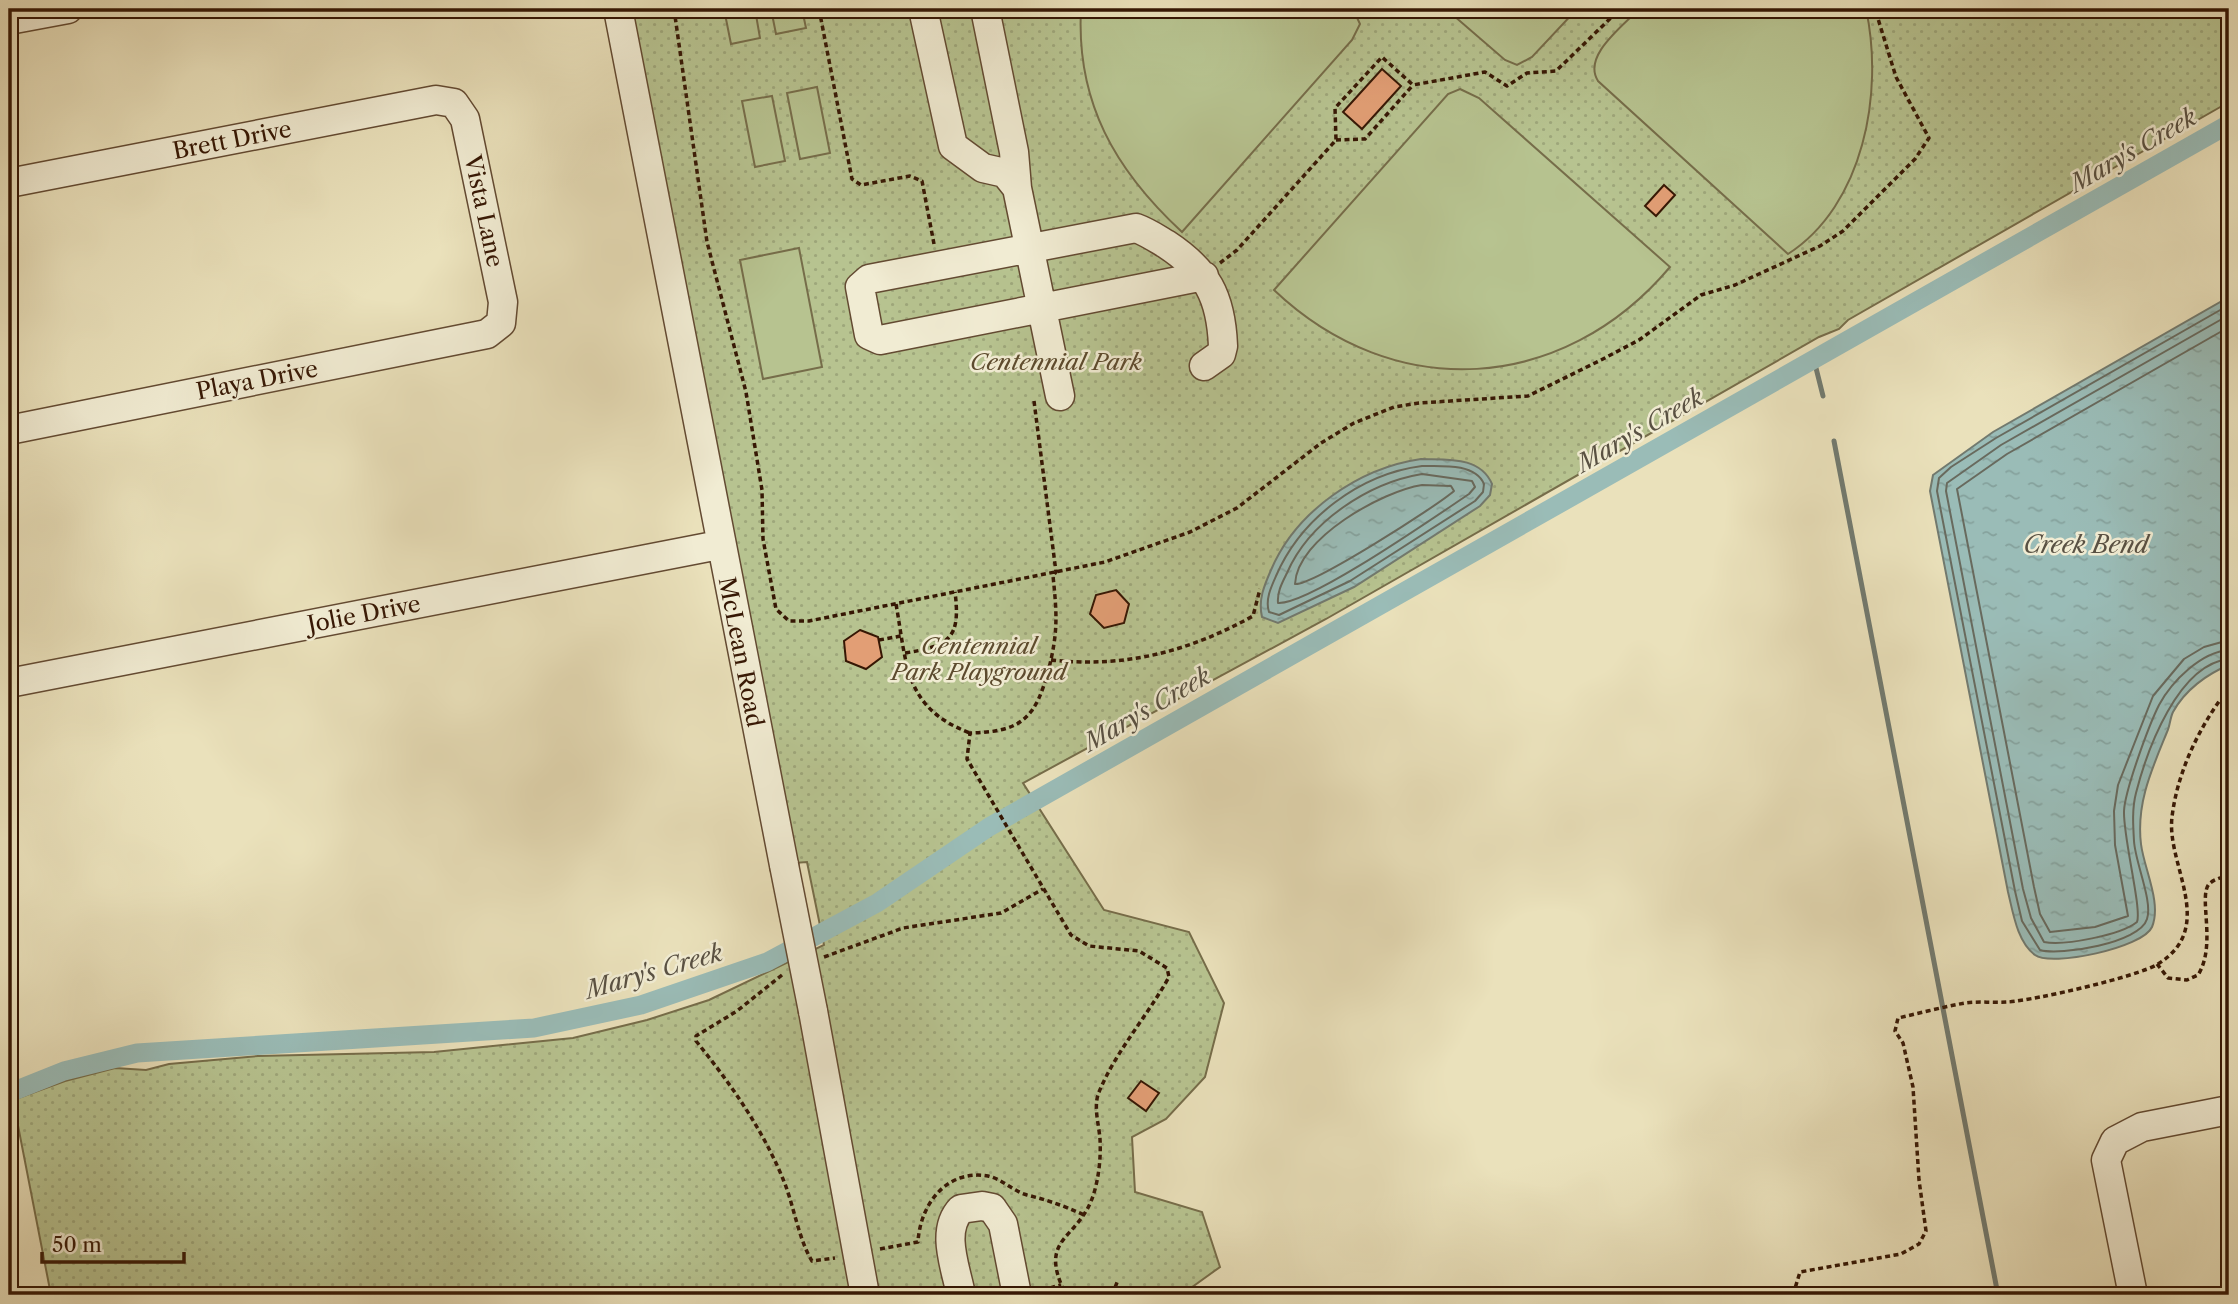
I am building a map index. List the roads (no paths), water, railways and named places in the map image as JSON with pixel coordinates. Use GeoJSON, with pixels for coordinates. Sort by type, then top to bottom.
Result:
{"type":"FeatureCollection","features":[{"type":"Feature","properties":{"kind":"street"},"geometry":{"type":"LineString","coordinates":[[9,20],[68,9]]}},
{"type":"Feature","properties":{"kind":"street","name":"McLean Road"},"geometry":{"type":"LineString","coordinates":[[618,9],[719,545],[813,1012],[865,1295]]}},
{"type":"Feature","properties":{"kind":"street"},"geometry":{"type":"LineString","coordinates":[[923,9],[953,146],[983,168],[1004,173],[1017,188]]}},
{"type":"Feature","properties":{"kind":"street"},"geometry":{"type":"LineString","coordinates":[[985,9],[1014,152],[1017,188],[1043,308],[1047,398]]}},
{"type":"Feature","properties":{"kind":"street","name":"Brett Drive"},"geometry":{"type":"LineString","coordinates":[[9,183],[436,100],[454,103]]}},
{"type":"Feature","properties":{"kind":"street","name":"Vista Lane"},"geometry":{"type":"LineString","coordinates":[[454,103],[466,119],[503,303],[501,323]]}},
{"type":"Feature","properties":{"kind":"street"},"geometry":{"type":"LineString","coordinates":[[1204,276],[880,340],[869,335],[860,287],[863,282],[1136,228],[1185,257],[1204,276],[1214,294],[1222,354],[1204,366]]}},
{"type":"Feature","properties":{"kind":"street","name":"Playa Drive"},"geometry":{"type":"LineString","coordinates":[[9,430],[487,334],[501,323]]}},
{"type":"Feature","properties":{"kind":"street","name":"Jolie Drive"},"geometry":{"type":"LineString","coordinates":[[9,682],[719,545]]}},
{"type":"Feature","properties":{"kind":"street"},"geometry":{"type":"LineString","coordinates":[[2133,1295],[2106,1160],[2115,1141],[2142,1127],[2229,1110]]}},
{"type":"Feature","properties":{"kind":"street"},"geometry":{"type":"LineString","coordinates":[[961,1295],[949,1233],[951,1223],[961,1209],[982,1206],[992,1208],[1003,1224],[1030,1293]]}},
{"type":"Feature","properties":{"kind":"water","name":"Creek Bend"},"geometry":{"type":"Polygon","coordinates":[[[2229,297],[2229,665],[2197,684],[2178,704],[2146,786],[2140,829],[2143,854],[2154,897],[2155,918],[2152,927],[2145,935],[2115,948],[2077,957],[2044,958],[2035,955],[2024,942],[2008,892],[1930,491],[1933,475],[1993,432],[2229,297]]]}},
{"type":"Feature","properties":{"kind":"water"},"geometry":{"type":"Polygon","coordinates":[[[1421,459],[1462,461],[1480,468],[1492,484],[1490,495],[1480,506],[1354,587],[1278,623],[1262,617],[1261,599],[1271,570],[1296,529],[1313,511],[1332,496],[1375,472],[1421,459]]]}},
{"type":"Feature","properties":{"kind":"waterway","name":"Mary's Creek"},"geometry":{"type":"LineString","coordinates":[[9,1093],[64,1071],[137,1053],[534,1028],[641,1005],[767,962],[877,903],[989,827],[2229,124]]}},
{"type":"Feature","properties":{"kind":"waterway"},"geometry":{"type":"LineString","coordinates":[[1814,360],[1823,396]]}},
{"type":"Feature","properties":{"kind":"waterway"},"geometry":{"type":"LineString","coordinates":[[1834,441],[1998,1295]]}},
{"type":"Feature","properties":{"kind":"park label","name":"Centennial Park"},"geometry":{"type":"Point","coordinates":[1056,362]}},
{"type":"Feature","properties":{"kind":"park label","name":"Centennial Park Playground"},"geometry":{"type":"Point","coordinates":[979,659]}}]}
